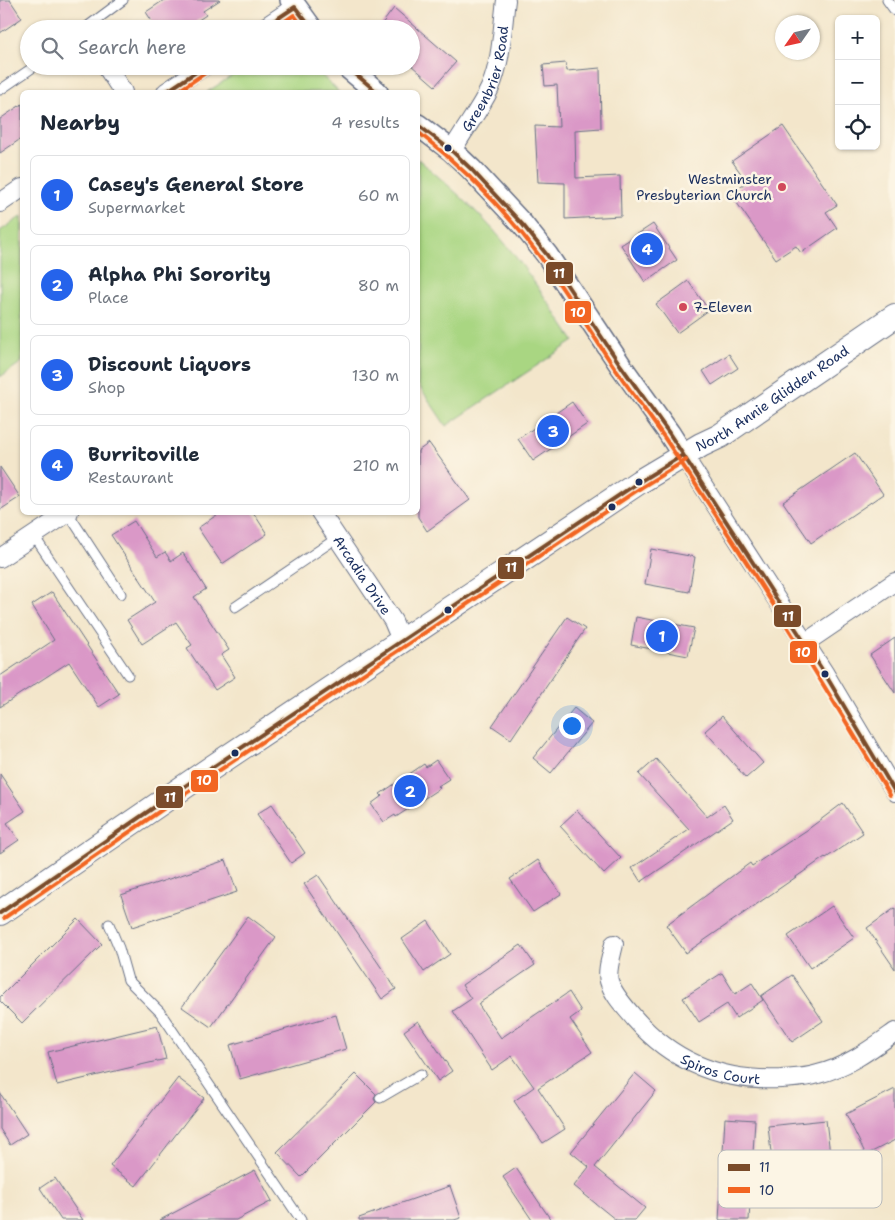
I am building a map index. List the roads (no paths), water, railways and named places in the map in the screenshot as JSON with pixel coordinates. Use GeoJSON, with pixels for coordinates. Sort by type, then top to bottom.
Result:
{"type":"FeatureCollection","features":[{"type":"Feature","properties":{"kind":"main road","name":"North Annie Glidden Road"},"geometry":{"type":"LineString","coordinates":[[0,913],[402,640],[639,482],[683,455],[720,436],[895,316]]}},
{"type":"Feature","properties":{"kind":"street","name":"Greenbrier Road"},"geometry":{"type":"LineString","coordinates":[[452,151],[481,104],[495,73],[503,32],[506,0]]}},
{"type":"Feature","properties":{"kind":"street"},"geometry":{"type":"LineString","coordinates":[[273,20],[293,3],[305,20]]}},
{"type":"Feature","properties":{"kind":"street"},"geometry":{"type":"LineString","coordinates":[[112,75],[122,90]]}},
{"type":"Feature","properties":{"kind":"street"},"geometry":{"type":"LineString","coordinates":[[169,90],[192,75]]}},
{"type":"Feature","properties":{"kind":"street"},"geometry":{"type":"LineString","coordinates":[[357,75],[375,90]]}},
{"type":"Feature","properties":{"kind":"street"},"geometry":{"type":"LineString","coordinates":[[420,126],[452,151],[490,188],[523,224],[547,255],[621,366],[670,433],[805,643],[895,792]]}},
{"type":"Feature","properties":{"kind":"street"},"geometry":{"type":"LineString","coordinates":[[0,203],[20,189]]}},
{"type":"Feature","properties":{"kind":"street"},"geometry":{"type":"LineString","coordinates":[[0,558],[65,515]]}},
{"type":"Feature","properties":{"kind":"street","name":"Arcadia Drive"},"geometry":{"type":"LineString","coordinates":[[322,515],[393,621],[402,640]]}},
{"type":"Feature","properties":{"kind":"street"},"geometry":{"type":"LineString","coordinates":[[805,643],[895,582]]}},
{"type":"Feature","properties":{"kind":"street","name":"Spiros Court"},"geometry":{"type":"LineString","coordinates":[[614,944],[609,966],[609,981],[619,999],[638,1022],[668,1048],[710,1071],[737,1078],[758,1080],[818,1074],[854,1059],[895,1032]]}},
{"type":"Feature","properties":{"kind":"lane"},"geometry":{"type":"LineString","coordinates":[[96,20],[123,0]]}},
{"type":"Feature","properties":{"kind":"lane"},"geometry":{"type":"LineString","coordinates":[[887,0],[895,11]]}},
{"type":"Feature","properties":{"kind":"lane"},"geometry":{"type":"LineString","coordinates":[[0,90],[22,75]]}},
{"type":"Feature","properties":{"kind":"lane"},"geometry":{"type":"LineString","coordinates":[[69,515],[121,594]]}},
{"type":"Feature","properties":{"kind":"lane"},"geometry":{"type":"LineString","coordinates":[[34,536],[128,675]]}},
{"type":"Feature","properties":{"kind":"lane"},"geometry":{"type":"LineString","coordinates":[[235,608],[337,538]]}},
{"type":"Feature","properties":{"kind":"lane"},"geometry":{"type":"LineString","coordinates":[[110,924],[128,980],[160,1012],[301,1220]]}},
{"type":"Feature","properties":{"kind":"lane"},"geometry":{"type":"LineString","coordinates":[[380,1098],[421,1074]]}},
{"type":"Feature","properties":{"kind":"place","name":"Westminster Presbyterian Church"},"geometry":{"type":"Point","coordinates":[782,187]}},
{"type":"Feature","properties":{"kind":"place","name":"Burritoville"},"geometry":{"type":"Point","coordinates":[647,249]}},
{"type":"Feature","properties":{"kind":"place","name":"7-Eleven"},"geometry":{"type":"Point","coordinates":[683,307]}},
{"type":"Feature","properties":{"kind":"place","name":"Discount Liquors"},"geometry":{"type":"Point","coordinates":[553,431]}},
{"type":"Feature","properties":{"kind":"place","name":"Casey's General Store"},"geometry":{"type":"Point","coordinates":[662,636]}},
{"type":"Feature","properties":{"kind":"place","name":"Alpha Phi Sorority"},"geometry":{"type":"Point","coordinates":[410,791]}}]}
